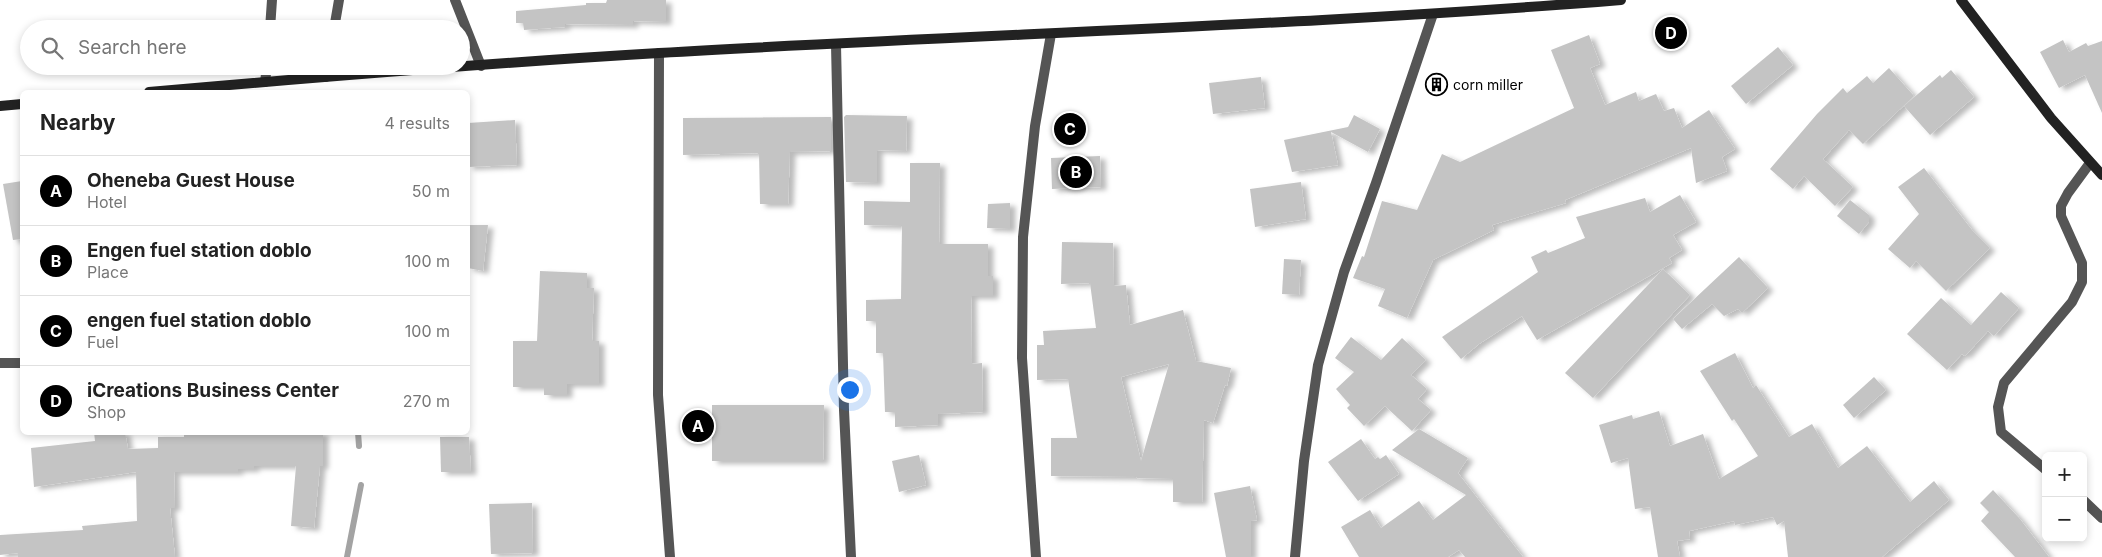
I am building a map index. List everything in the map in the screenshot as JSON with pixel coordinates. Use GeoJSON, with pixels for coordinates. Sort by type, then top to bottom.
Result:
{"type":"FeatureCollection","features":[{"type":"Feature","properties":{"kind":"main road"},"geometry":{"type":"LineString","coordinates":[[470,66],[659,53],[1432,14],[1621,0]]}},
{"type":"Feature","properties":{"kind":"main road"},"geometry":{"type":"LineString","coordinates":[[1961,0],[2051,118],[2102,175]]}},
{"type":"Feature","properties":{"kind":"main road"},"geometry":{"type":"LineString","coordinates":[[172,90],[265,82],[308,75]]}},
{"type":"Feature","properties":{"kind":"main road"},"geometry":{"type":"LineString","coordinates":[[0,106],[20,104]]}},
{"type":"Feature","properties":{"kind":"street"},"geometry":{"type":"LineString","coordinates":[[271,20],[272,0]]}},
{"type":"Feature","properties":{"kind":"street"},"geometry":{"type":"LineString","coordinates":[[336,20],[339,0]]}},
{"type":"Feature","properties":{"kind":"street"},"geometry":{"type":"LineString","coordinates":[[455,0],[463,20]]}},
{"type":"Feature","properties":{"kind":"street"},"geometry":{"type":"LineString","coordinates":[[1295,557],[1304,461],[1318,365],[1344,272],[1376,183],[1432,14]]}},
{"type":"Feature","properties":{"kind":"street"},"geometry":{"type":"LineString","coordinates":[[1036,557],[1022,358],[1023,237],[1036,126],[1051,34]]}},
{"type":"Feature","properties":{"kind":"street"},"geometry":{"type":"LineString","coordinates":[[470,38],[481,66]]}},
{"type":"Feature","properties":{"kind":"street"},"geometry":{"type":"LineString","coordinates":[[836,45],[844,410],[850,557]]}},
{"type":"Feature","properties":{"kind":"street"},"geometry":{"type":"LineString","coordinates":[[659,53],[658,395],[670,557]]}},
{"type":"Feature","properties":{"kind":"street"},"geometry":{"type":"LineString","coordinates":[[265,75],[265,82]]}},
{"type":"Feature","properties":{"kind":"street"},"geometry":{"type":"LineString","coordinates":[[2042,467],[2001,432],[1998,407],[2004,383],[2072,302],[2082,282],[2082,264],[2061,216],[2061,206],[2090,163]]}},
{"type":"Feature","properties":{"kind":"street"},"geometry":{"type":"LineString","coordinates":[[0,364],[20,363]]}},
{"type":"Feature","properties":{"kind":"street"},"geometry":{"type":"LineString","coordinates":[[2087,504],[2102,518]]}},
{"type":"Feature","properties":{"kind":"building"},"geometry":{"type":"Polygon","coordinates":[[[607,0],[666,0],[666,22],[633,21],[633,25],[565,24],[565,27],[524,30],[523,23],[516,23],[516,11],[586,5],[586,3],[606,3],[607,0]]]}},
{"type":"Feature","properties":{"kind":"building"},"geometry":{"type":"Polygon","coordinates":[[[1589,35],[1600,64],[1590,68],[1605,105],[1636,92],[1639,101],[1656,94],[1664,111],[1674,108],[1682,128],[1709,110],[1735,149],[1722,157],[1727,171],[1696,183],[1691,148],[1565,200],[1566,203],[1492,225],[1494,230],[1433,260],[1407,318],[1378,306],[1385,289],[1353,278],[1362,256],[1364,257],[1382,201],[1417,210],[1442,154],[1460,162],[1574,108],[1551,50],[1589,35]]]}},
{"type":"Feature","properties":{"kind":"building"},"geometry":{"type":"Polygon","coordinates":[[[2063,40],[2069,52],[2086,43],[2088,46],[2102,41],[2102,113],[2085,75],[2059,88],[2040,52],[2063,40]]]}},
{"type":"Feature","properties":{"kind":"building"},"geometry":{"type":"Polygon","coordinates":[[[1778,47],[1793,65],[1746,104],[1731,86],[1778,47]]]}},
{"type":"Feature","properties":{"kind":"building"},"geometry":{"type":"Polygon","coordinates":[[[1889,68],[1914,96],[1863,144],[1849,130],[1823,159],[1853,187],[1835,206],[1804,176],[1793,189],[1770,169],[1817,114],[1843,88],[1847,93],[1867,76],[1873,83],[1889,68]]]}},
{"type":"Feature","properties":{"kind":"building"},"geometry":{"type":"Polygon","coordinates":[[[1951,70],[1974,97],[1930,135],[1904,106],[1940,75],[1942,78],[1951,70]]]}},
{"type":"Feature","properties":{"kind":"building"},"geometry":{"type":"Polygon","coordinates":[[[1261,77],[1265,108],[1213,114],[1209,83],[1261,77]]]}},
{"type":"Feature","properties":{"kind":"building"},"geometry":{"type":"Polygon","coordinates":[[[846,115],[907,116],[906,151],[877,150],[877,183],[846,182],[844,117],[846,115]]]}},
{"type":"Feature","properties":{"kind":"building"},"geometry":{"type":"Polygon","coordinates":[[[1354,115],[1380,129],[1368,152],[1331,132],[1338,165],[1292,172],[1284,140],[1348,127],[1354,115]]]}},
{"type":"Feature","properties":{"kind":"building"},"geometry":{"type":"Polygon","coordinates":[[[831,117],[831,151],[790,152],[788,204],[760,204],[759,153],[683,155],[683,118],[831,117]]]}},
{"type":"Feature","properties":{"kind":"building"},"geometry":{"type":"Polygon","coordinates":[[[515,120],[517,165],[470,167],[470,123],[515,120]]]}},
{"type":"Feature","properties":{"kind":"building"},"geometry":{"type":"Polygon","coordinates":[[[1100,156],[1101,187],[1052,189],[1051,158],[1100,156]]]}},
{"type":"Feature","properties":{"kind":"building"},"geometry":{"type":"Polygon","coordinates":[[[910,163],[940,163],[939,244],[988,244],[988,276],[993,276],[993,296],[971,296],[972,364],[982,363],[983,412],[938,414],[938,425],[895,427],[895,412],[885,412],[883,353],[876,353],[876,321],[866,321],[866,300],[901,299],[902,226],[864,225],[864,201],[910,202],[910,163]]]}},
{"type":"Feature","properties":{"kind":"building"},"geometry":{"type":"Polygon","coordinates":[[[1924,168],[1972,230],[1990,248],[1946,291],[1916,261],[1910,268],[1888,249],[1919,214],[1898,187],[1924,168]]]}},
{"type":"Feature","properties":{"kind":"building"},"geometry":{"type":"Polygon","coordinates":[[[20,181],[20,239],[13,240],[3,184],[20,181]]]}},
{"type":"Feature","properties":{"kind":"building"},"geometry":{"type":"Polygon","coordinates":[[[1301,182],[1306,219],[1255,227],[1250,189],[1301,182]]]}},
{"type":"Feature","properties":{"kind":"building"},"geometry":{"type":"Polygon","coordinates":[[[1680,195],[1696,222],[1673,235],[1682,250],[1669,258],[1672,263],[1537,340],[1522,316],[1479,344],[1461,359],[1442,337],[1538,272],[1531,257],[1546,250],[1548,253],[1585,238],[1576,217],[1645,198],[1650,212],[1680,195]]]}},
{"type":"Feature","properties":{"kind":"building"},"geometry":{"type":"Polygon","coordinates":[[[1850,200],[1869,215],[1869,222],[1859,234],[1837,216],[1850,200]]]}},
{"type":"Feature","properties":{"kind":"building"},"geometry":{"type":"Polygon","coordinates":[[[1010,203],[1010,229],[987,228],[988,204],[1010,203]]]}},
{"type":"Feature","properties":{"kind":"building"},"geometry":{"type":"Polygon","coordinates":[[[470,225],[488,225],[483,271],[470,268],[470,225]]]}},
{"type":"Feature","properties":{"kind":"building"},"geometry":{"type":"Polygon","coordinates":[[[1062,242],[1113,243],[1114,286],[1126,285],[1130,325],[1183,310],[1196,361],[1231,368],[1227,386],[1225,385],[1213,423],[1204,420],[1202,502],[1173,502],[1173,479],[1051,476],[1051,438],[1077,438],[1068,379],[1037,380],[1037,345],[1044,345],[1043,331],[1096,328],[1090,283],[1061,284],[1062,242]],[[1169,364],[1121,377],[1141,461],[1169,364]]]}},
{"type":"Feature","properties":{"kind":"building"},"geometry":{"type":"Polygon","coordinates":[[[1739,257],[1768,288],[1742,313],[1738,309],[1724,316],[1712,304],[1682,329],[1673,319],[1739,257]]]}},
{"type":"Feature","properties":{"kind":"building"},"geometry":{"type":"Polygon","coordinates":[[[1284,259],[1301,260],[1299,295],[1282,294],[1284,259]]]}},
{"type":"Feature","properties":{"kind":"building"},"geometry":{"type":"Polygon","coordinates":[[[1663,269],[1690,295],[1593,398],[1565,373],[1663,269]]]}},
{"type":"Feature","properties":{"kind":"building"},"geometry":{"type":"Polygon","coordinates":[[[540,271],[587,273],[587,288],[594,288],[592,341],[599,341],[599,384],[567,384],[567,395],[544,395],[544,387],[513,387],[513,341],[537,341],[540,271]]]}},
{"type":"Feature","properties":{"kind":"building"},"geometry":{"type":"Polygon","coordinates":[[[2001,292],[2019,308],[1994,336],[1988,331],[1965,356],[1962,354],[1947,370],[1907,334],[1941,298],[1971,325],[2001,292]]]}},
{"type":"Feature","properties":{"kind":"building"},"geometry":{"type":"Polygon","coordinates":[[[1351,337],[1381,360],[1402,338],[1426,360],[1411,375],[1427,389],[1418,399],[1431,410],[1412,431],[1385,406],[1364,426],[1347,408],[1350,405],[1336,389],[1354,372],[1335,358],[1351,337]]]}},
{"type":"Feature","properties":{"kind":"building"},"geometry":{"type":"Polygon","coordinates":[[[1735,353],[1753,388],[1756,385],[1789,437],[1812,424],[1838,468],[1867,446],[1910,502],[1934,481],[1949,500],[1882,557],[1788,557],[1784,521],[1777,525],[1773,517],[1735,525],[1734,521],[1689,531],[1690,539],[1677,541],[1680,557],[1658,557],[1650,507],[1635,509],[1628,458],[1611,463],[1599,425],[1632,415],[1633,419],[1659,411],[1670,446],[1703,434],[1719,479],[1758,456],[1734,419],[1732,421],[1700,371],[1735,353]]]}},
{"type":"Feature","properties":{"kind":"building"},"geometry":{"type":"Polygon","coordinates":[[[1874,377],[1886,390],[1854,418],[1843,405],[1874,377]]]}},
{"type":"Feature","properties":{"kind":"building"},"geometry":{"type":"Polygon","coordinates":[[[712,405],[824,405],[823,461],[712,461],[712,405]]]}},
{"type":"Feature","properties":{"kind":"building"},"geometry":{"type":"Polygon","coordinates":[[[1419,429],[1468,458],[1458,473],[1523,557],[1465,557],[1459,550],[1448,557],[1359,557],[1341,527],[1370,510],[1381,528],[1419,501],[1433,520],[1466,495],[1392,450],[1419,429]]]}},
{"type":"Feature","properties":{"kind":"building"},"geometry":{"type":"Polygon","coordinates":[[[94,435],[126,435],[128,449],[158,448],[158,437],[184,437],[184,435],[323,435],[323,466],[320,466],[314,528],[291,526],[296,466],[254,466],[254,469],[238,469],[238,472],[174,472],[175,508],[170,508],[175,557],[18,557],[18,553],[0,555],[0,535],[83,530],[82,526],[137,521],[136,472],[34,487],[31,448],[95,441],[94,435]]]}},
{"type":"Feature","properties":{"kind":"building"},"geometry":{"type":"Polygon","coordinates":[[[440,437],[469,437],[471,472],[441,472],[440,437]]]}},
{"type":"Feature","properties":{"kind":"building"},"geometry":{"type":"Polygon","coordinates":[[[1361,439],[1375,459],[1378,457],[1380,459],[1386,455],[1399,474],[1358,501],[1328,462],[1361,439]]]}},
{"type":"Feature","properties":{"kind":"building"},"geometry":{"type":"Polygon","coordinates":[[[919,455],[926,485],[899,492],[892,461],[919,455]]]}},
{"type":"Feature","properties":{"kind":"building"},"geometry":{"type":"Polygon","coordinates":[[[1250,486],[1257,520],[1251,521],[1251,557],[1226,557],[1214,493],[1250,486]]]}},
{"type":"Feature","properties":{"kind":"building"},"geometry":{"type":"Polygon","coordinates":[[[1993,490],[2020,519],[2049,557],[2015,557],[1981,521],[1989,512],[1980,503],[1993,490]]]}},
{"type":"Feature","properties":{"kind":"building"},"geometry":{"type":"Polygon","coordinates":[[[532,503],[533,553],[491,554],[489,504],[532,503]]]}},
{"type":"Feature","properties":{"kind":"waterway"},"geometry":{"type":"LineString","coordinates":[[358,435],[359,446]]}},
{"type":"Feature","properties":{"kind":"waterway"},"geometry":{"type":"LineString","coordinates":[[347,557],[361,485]]}},
{"type":"Feature","properties":{"kind":"place","name":"iCreations Business Center"},"geometry":{"type":"Point","coordinates":[1671,33]}},
{"type":"Feature","properties":{"kind":"place","name":"corn miller"},"geometry":{"type":"Point","coordinates":[1437,85]}},
{"type":"Feature","properties":{"kind":"place","name":"engen fuel station doblo"},"geometry":{"type":"Point","coordinates":[1070,129]}},
{"type":"Feature","properties":{"kind":"place","name":"Engen fuel station doblo"},"geometry":{"type":"Point","coordinates":[1076,172]}},
{"type":"Feature","properties":{"kind":"place","name":"Oheneba Guest House"},"geometry":{"type":"Point","coordinates":[698,426]}}]}
